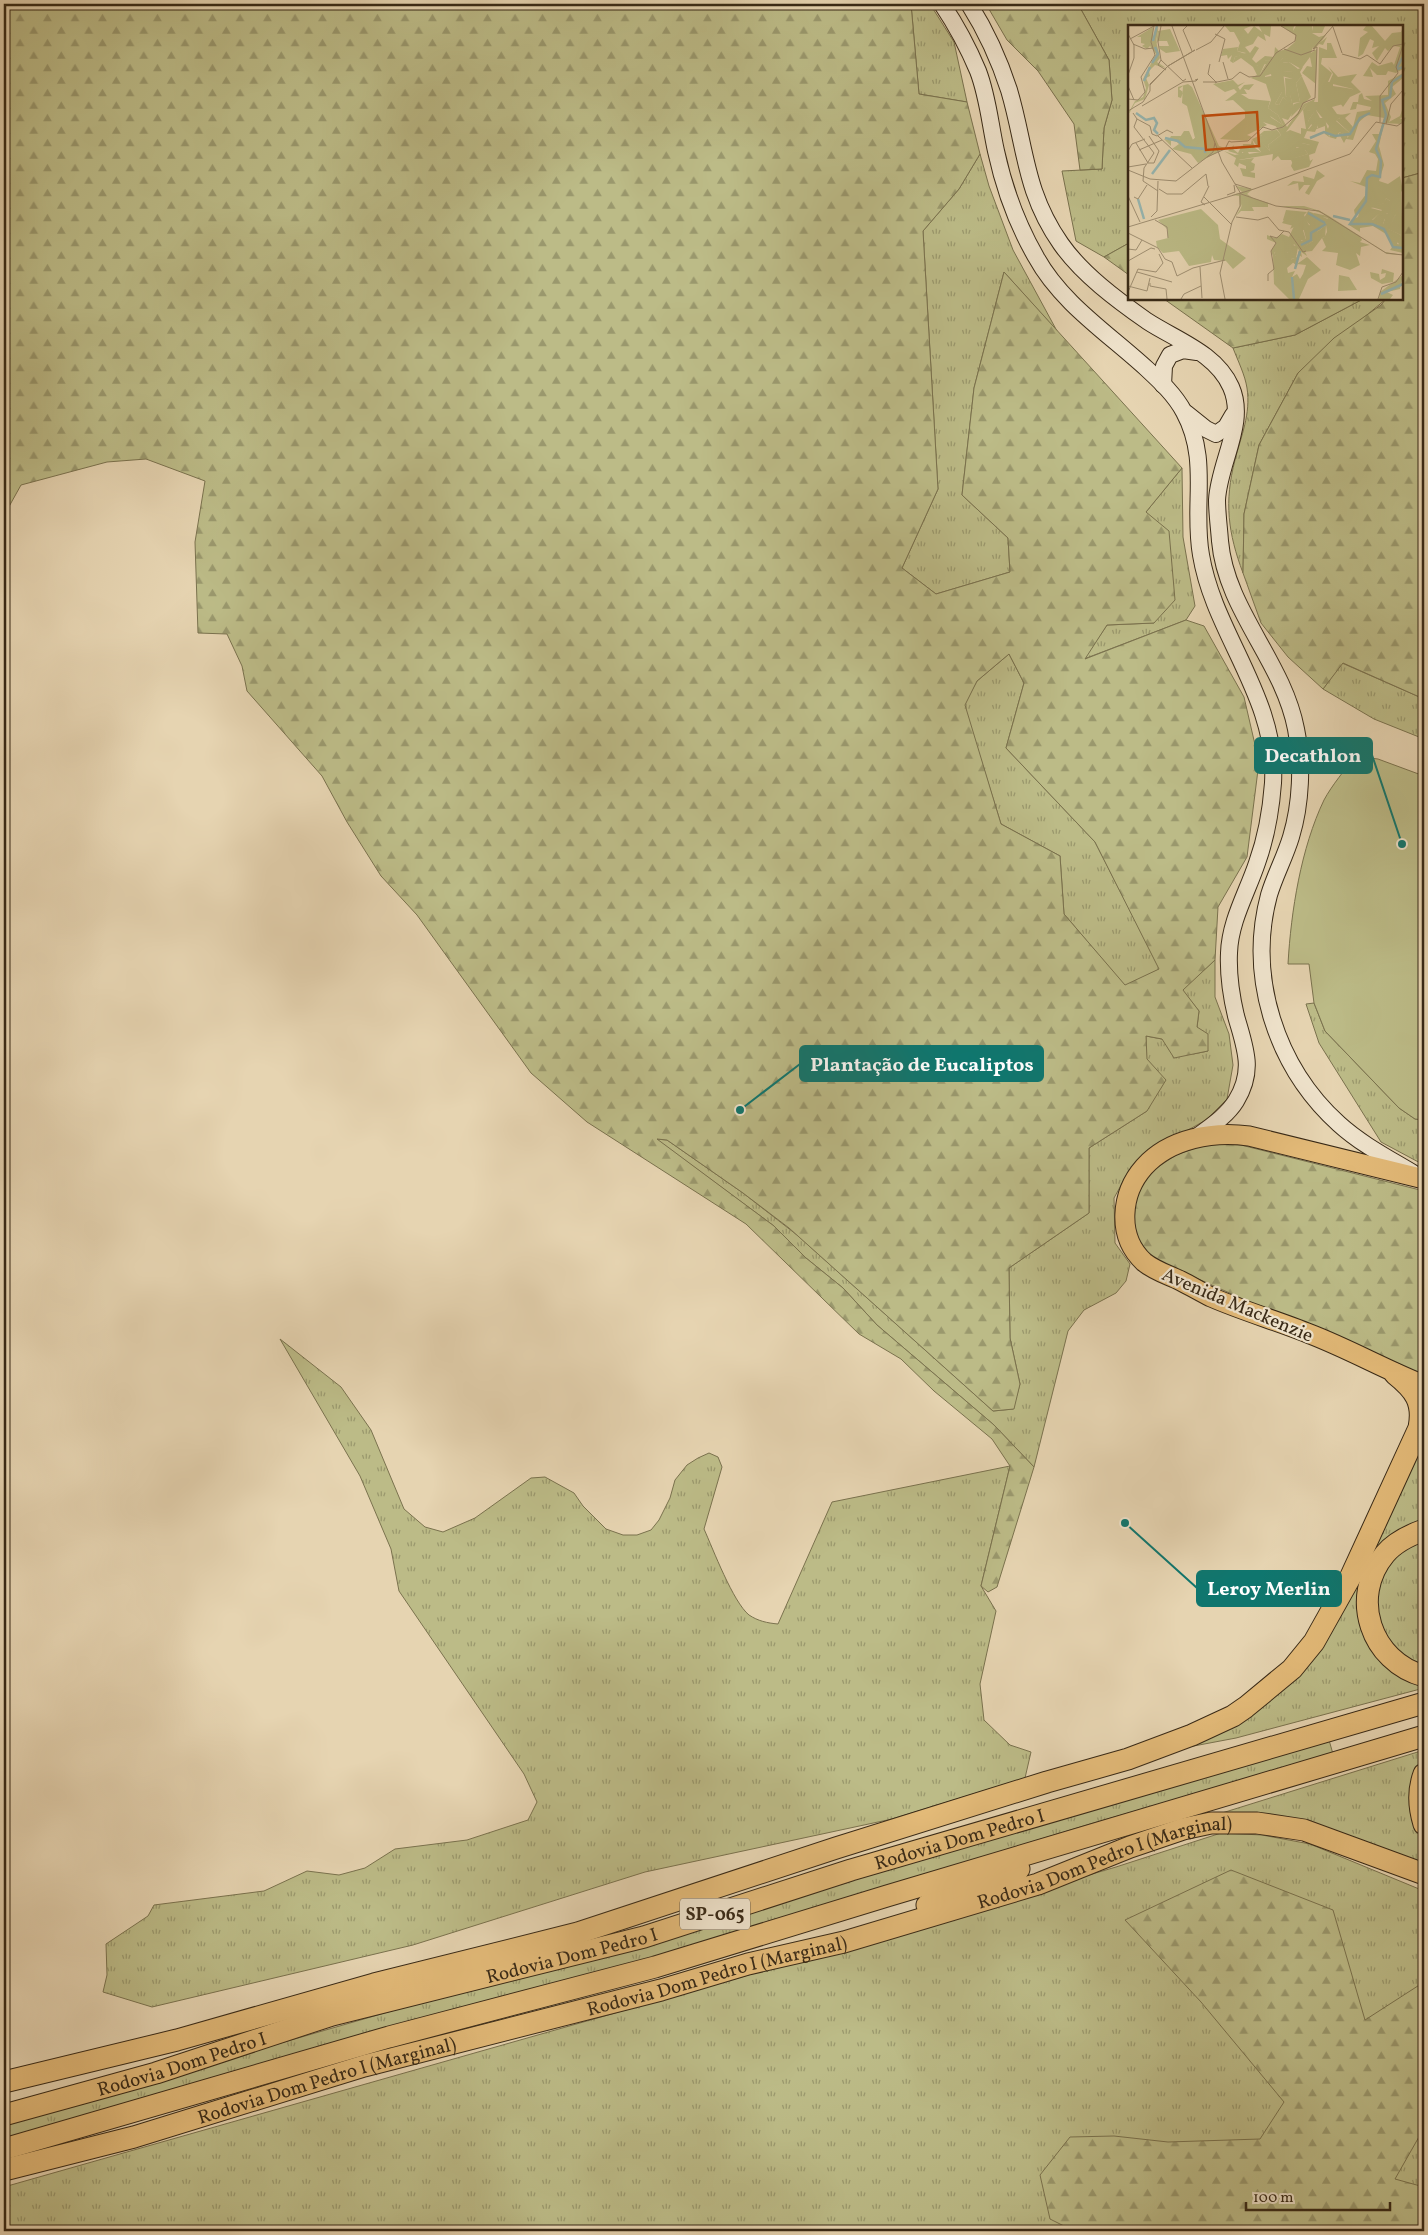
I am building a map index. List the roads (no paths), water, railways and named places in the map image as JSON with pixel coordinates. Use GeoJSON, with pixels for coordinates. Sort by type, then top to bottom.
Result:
{"type":"FeatureCollection","features":[{"type":"Feature","properties":{"kind":"highway"},"geometry":{"type":"LineString","coordinates":[[836,1848],[1046,1782],[1128,1759],[1164,1746],[1233,1716],[1275,1684],[1310,1648],[1338,1603],[1419,1428],[1421,1416],[1418,1396],[1395,1374]]}},
{"type":"Feature","properties":{"kind":"highway"},"geometry":{"type":"LineString","coordinates":[[1424,1530],[1397,1542],[1385,1554],[1374,1571],[1367,1601],[1368,1616],[1379,1645],[1389,1658],[1401,1667],[1424,1676]]}},
{"type":"Feature","properties":{"kind":"highway","name":"Rodovia Dom Pedro I"},"geometry":{"type":"LineString","coordinates":[[4,2115],[156,2073],[332,2015],[644,1937],[870,1865],[1424,1703]]}},
{"type":"Feature","properties":{"kind":"highway"},"geometry":{"type":"LineString","coordinates":[[836,1848],[895,1837],[1085,1782],[1312,1736]]}},
{"type":"Feature","properties":{"kind":"highway","name":"Rodovia Dom Pedro I"},"geometry":{"type":"LineString","coordinates":[[4,2149],[389,2037],[655,1967],[1424,1736]]}},
{"type":"Feature","properties":{"kind":"highway"},"geometry":{"type":"LineString","coordinates":[[1424,1774],[1420,1790],[1420,1803],[1424,1824]]}},
{"type":"Feature","properties":{"kind":"highway"},"geometry":{"type":"LineString","coordinates":[[748,1964],[922,1907],[1052,1857],[1266,1782]]}},
{"type":"Feature","properties":{"kind":"highway","name":"Rodovia Dom Pedro I (Marginal)"},"geometry":{"type":"LineString","coordinates":[[4,2170],[134,2136],[364,2066],[661,1990],[748,1964],[844,1942],[983,1902],[1038,1884],[1130,1847],[1183,1829],[1210,1823],[1257,1823],[1304,1830],[1424,1874]]}},
{"type":"Feature","properties":{"kind":"highway","name":"SP-065"},"geometry":{"type":"LineString","coordinates":[[4,2082],[177,2040],[374,1984],[578,1933],[836,1848]]}},
{"type":"Feature","properties":{"kind":"highway"},"geometry":{"type":"LineString","coordinates":[[4,2092],[62,2067]]}},
{"type":"Feature","properties":{"kind":"main road"},"geometry":{"type":"LineString","coordinates":[[942,4],[963,38],[978,72],[1008,194],[1037,259],[1069,299],[1164,385],[1184,412],[1195,438],[1200,467],[1198,526],[1203,565],[1212,601],[1260,701],[1266,728],[1273,778],[1263,846],[1232,928],[1229,948],[1230,984],[1247,1053],[1245,1082],[1235,1102],[1221,1118],[1194,1139]]}},
{"type":"Feature","properties":{"kind":"main road"},"geometry":{"type":"LineString","coordinates":[[969,4],[982,25],[1009,92],[1030,184],[1062,245],[1081,266],[1119,300],[1211,360],[1223,373],[1232,389],[1237,408],[1217,500],[1221,546],[1231,585],[1287,695],[1297,730],[1299,772],[1296,814],[1291,839],[1275,878],[1264,917],[1262,959],[1266,997],[1282,1047],[1322,1107],[1361,1141],[1424,1179]]}},
{"type":"Feature","properties":{"kind":"main road"},"geometry":{"type":"LineString","coordinates":[[1164,385],[1164,366],[1170,355],[1183,350],[1197,352]]}},
{"type":"Feature","properties":{"kind":"main road"},"geometry":{"type":"LineString","coordinates":[[1184,412],[1206,430],[1216,434],[1226,427],[1237,408]]}},
{"type":"Feature","properties":{"kind":"main road","name":"Avenida Mackenzie"},"geometry":{"type":"LineString","coordinates":[[1424,1179],[1250,1136],[1232,1134],[1194,1139],[1164,1152],[1146,1164],[1133,1184],[1123,1216],[1128,1236],[1136,1253],[1154,1268],[1211,1297],[1313,1335],[1395,1374],[1424,1385]]}},
{"type":"Feature","properties":{"kind":"main road"},"geometry":{"type":"LineString","coordinates":[[1395,1374],[1424,1378]]}},
{"type":"Feature","properties":{"kind":"place","name":"Decathlon"},"geometry":{"type":"Point","coordinates":[1402,844]}},
{"type":"Feature","properties":{"kind":"place","name":"Plantação de Eucaliptos"},"geometry":{"type":"Point","coordinates":[740,1110]}},
{"type":"Feature","properties":{"kind":"place","name":"Leroy Merlin"},"geometry":{"type":"Point","coordinates":[1125,1523]}}]}
